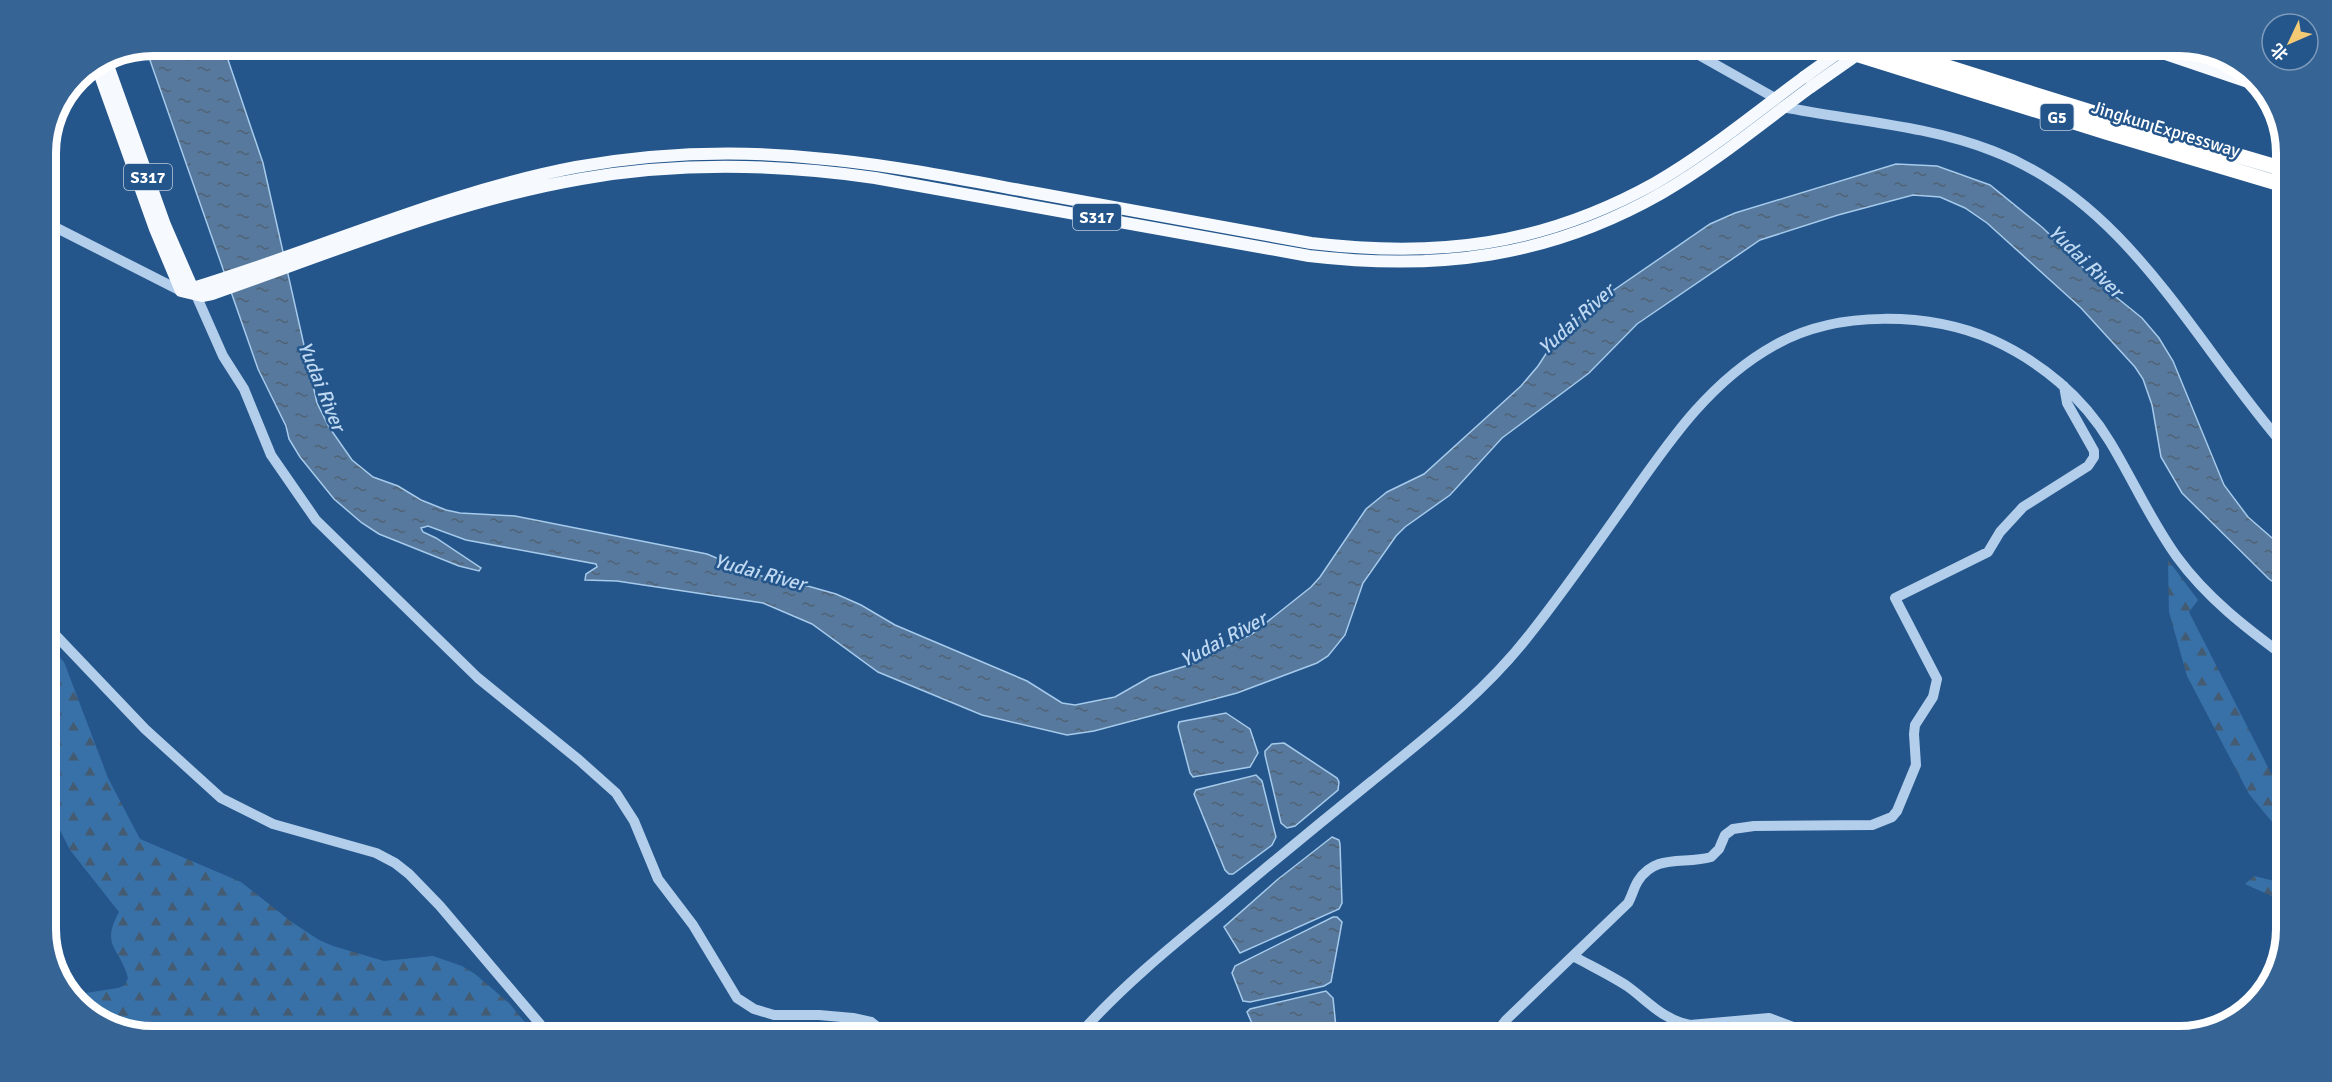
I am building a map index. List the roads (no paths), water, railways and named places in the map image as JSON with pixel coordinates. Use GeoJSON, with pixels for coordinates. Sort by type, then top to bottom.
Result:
{"type":"FeatureCollection","features":[{"type":"Feature","properties":{"kind":"highway","name":"Jingkun Expressway"},"geometry":{"type":"LineString","coordinates":[[1862,56],[2276,183]]}},
{"type":"Feature","properties":{"kind":"highway","name":"Jingkun Expressway"},"geometry":{"type":"LineString","coordinates":[[1913,56],[2276,167]]}},
{"type":"Feature","properties":{"kind":"main road","name":"S317"},"geometry":{"type":"LineString","coordinates":[[99,72],[155,229],[190,291],[202,296],[210,288],[345,241],[434,204],[555,171],[657,157],[733,155],[820,159],[877,165],[1311,243],[1367,249],[1459,247],[1516,238],[1544,230],[1622,200],[1675,171],[1779,103],[1837,56]]}},
{"type":"Feature","properties":{"kind":"main road","name":"S317"},"geometry":{"type":"LineString","coordinates":[[1807,82],[1852,56]]}},
{"type":"Feature","properties":{"kind":"main road"},"geometry":{"type":"LineString","coordinates":[[2213,62],[2232,71]]}},
{"type":"Feature","properties":{"kind":"main road","name":"S317"},"geometry":{"type":"LineString","coordinates":[[108,67],[190,291]]}},
{"type":"Feature","properties":{"kind":"street"},"geometry":{"type":"LineString","coordinates":[[1700,56],[1779,103],[1962,140],[2009,157],[2063,189],[2109,228],[2155,278],[2276,436]]}},
{"type":"Feature","properties":{"kind":"street"},"geometry":{"type":"LineString","coordinates":[[56,227],[190,291],[223,356],[244,389],[271,455],[316,520],[478,678],[616,793],[639,832],[658,879],[693,925],[737,998],[754,1009],[774,1014],[853,1018],[871,1022],[876,1026]]}},
{"type":"Feature","properties":{"kind":"street"},"geometry":{"type":"LineString","coordinates":[[1088,1026],[1119,994],[1181,938],[1421,742],[1499,671],[1542,619],[1686,420],[1719,385],[1757,356],[1788,339],[1823,327],[1868,321],[1918,320],[1962,328],[2019,354],[2064,386],[2110,441],[2163,536],[2188,572],[2221,607],[2276,650]]}},
{"type":"Feature","properties":{"kind":"street"},"geometry":{"type":"LineString","coordinates":[[1501,1026],[1628,903],[1636,882],[1649,868],[1669,860],[1711,857],[1719,849],[1725,835],[1734,829],[1754,826],[1872,825],[1892,817],[1897,812],[1916,765],[1915,725],[1933,697],[1937,679],[1895,598],[1988,552],[2000,532],[2023,507],[2088,466],[2092,461],[2094,451],[2067,403],[2064,386]]}},
{"type":"Feature","properties":{"kind":"street"},"geometry":{"type":"LineString","coordinates":[[56,636],[145,729],[221,798],[273,824],[376,854],[395,863],[409,874],[440,906],[542,1026]]}},
{"type":"Feature","properties":{"kind":"street"},"geometry":{"type":"LineString","coordinates":[[1573,956],[1626,986],[1677,1023],[1690,1025],[1769,1018],[1790,1026]]}},
{"type":"Feature","properties":{"kind":"water"},"geometry":{"type":"Polygon","coordinates":[[[149,56],[227,56],[263,163],[317,403],[329,427],[352,460],[373,477],[398,486],[421,500],[446,510],[515,516],[707,554],[757,575],[836,594],[861,605],[895,625],[1027,681],[1062,703],[1075,705],[1115,697],[1150,677],[1189,665],[1252,634],[1311,587],[1366,509],[1387,492],[1424,474],[1521,386],[1553,343],[1592,305],[1710,224],[1735,213],[1896,164],[1937,166],[1990,185],[2043,228],[2100,284],[2142,318],[2159,338],[2173,361],[2224,485],[2248,517],[2276,541],[2276,584],[2182,493],[2161,457],[2152,405],[2143,379],[2135,367],[2081,308],[1987,223],[1965,208],[1940,197],[1913,195],[1838,215],[1760,240],[1637,324],[1589,373],[1502,438],[1450,495],[1396,536],[1363,583],[1345,635],[1328,656],[1317,663],[1237,693],[1094,731],[1067,735],[982,715],[878,672],[812,624],[763,603],[617,581],[585,580],[586,574],[597,567],[596,564],[466,540],[428,526],[421,528],[423,532],[481,568],[479,571],[459,566],[379,534],[334,499],[300,457],[289,439],[286,426],[258,369],[149,56]]]}},
{"type":"Feature","properties":{"kind":"water"},"geometry":{"type":"Polygon","coordinates":[[[1226,713],[1250,729],[1258,753],[1250,767],[1193,777],[1178,727],[1179,722],[1226,713]]]}},
{"type":"Feature","properties":{"kind":"water"},"geometry":{"type":"Polygon","coordinates":[[[1284,743],[1337,778],[1339,782],[1338,790],[1295,826],[1287,828],[1281,823],[1265,755],[1265,751],[1272,744],[1284,743]]]}},
{"type":"Feature","properties":{"kind":"water"},"geometry":{"type":"Polygon","coordinates":[[[1256,775],[1262,781],[1276,837],[1272,845],[1233,874],[1229,874],[1225,870],[1194,794],[1196,790],[1256,775]]]}},
{"type":"Feature","properties":{"kind":"water"},"geometry":{"type":"Polygon","coordinates":[[[1332,837],[1339,840],[1340,844],[1342,903],[1339,909],[1240,953],[1224,927],[1277,880],[1332,837]]]}},
{"type":"Feature","properties":{"kind":"water"},"geometry":{"type":"Polygon","coordinates":[[[1337,917],[1342,922],[1331,982],[1324,986],[1250,1002],[1243,1001],[1232,973],[1235,966],[1337,917]]]}},
{"type":"Feature","properties":{"kind":"water"},"geometry":{"type":"Polygon","coordinates":[[[1326,991],[1333,998],[1336,1026],[1253,1026],[1247,1012],[1250,1009],[1326,991]]]}},
{"type":"Feature","properties":{"kind":"water label","name":"Yudai River"},"geometry":{"type":"Point","coordinates":[2086,261]}},
{"type":"Feature","properties":{"kind":"water label","name":"Yudai River"},"geometry":{"type":"Point","coordinates":[1576,319]}},
{"type":"Feature","properties":{"kind":"water label","name":"Yudai River"},"geometry":{"type":"Point","coordinates":[322,386]}},
{"type":"Feature","properties":{"kind":"water label","name":"Yudai River"},"geometry":{"type":"Point","coordinates":[760,572]}},
{"type":"Feature","properties":{"kind":"water label","name":"Yudai River"},"geometry":{"type":"Point","coordinates":[1223,639]}}]}
